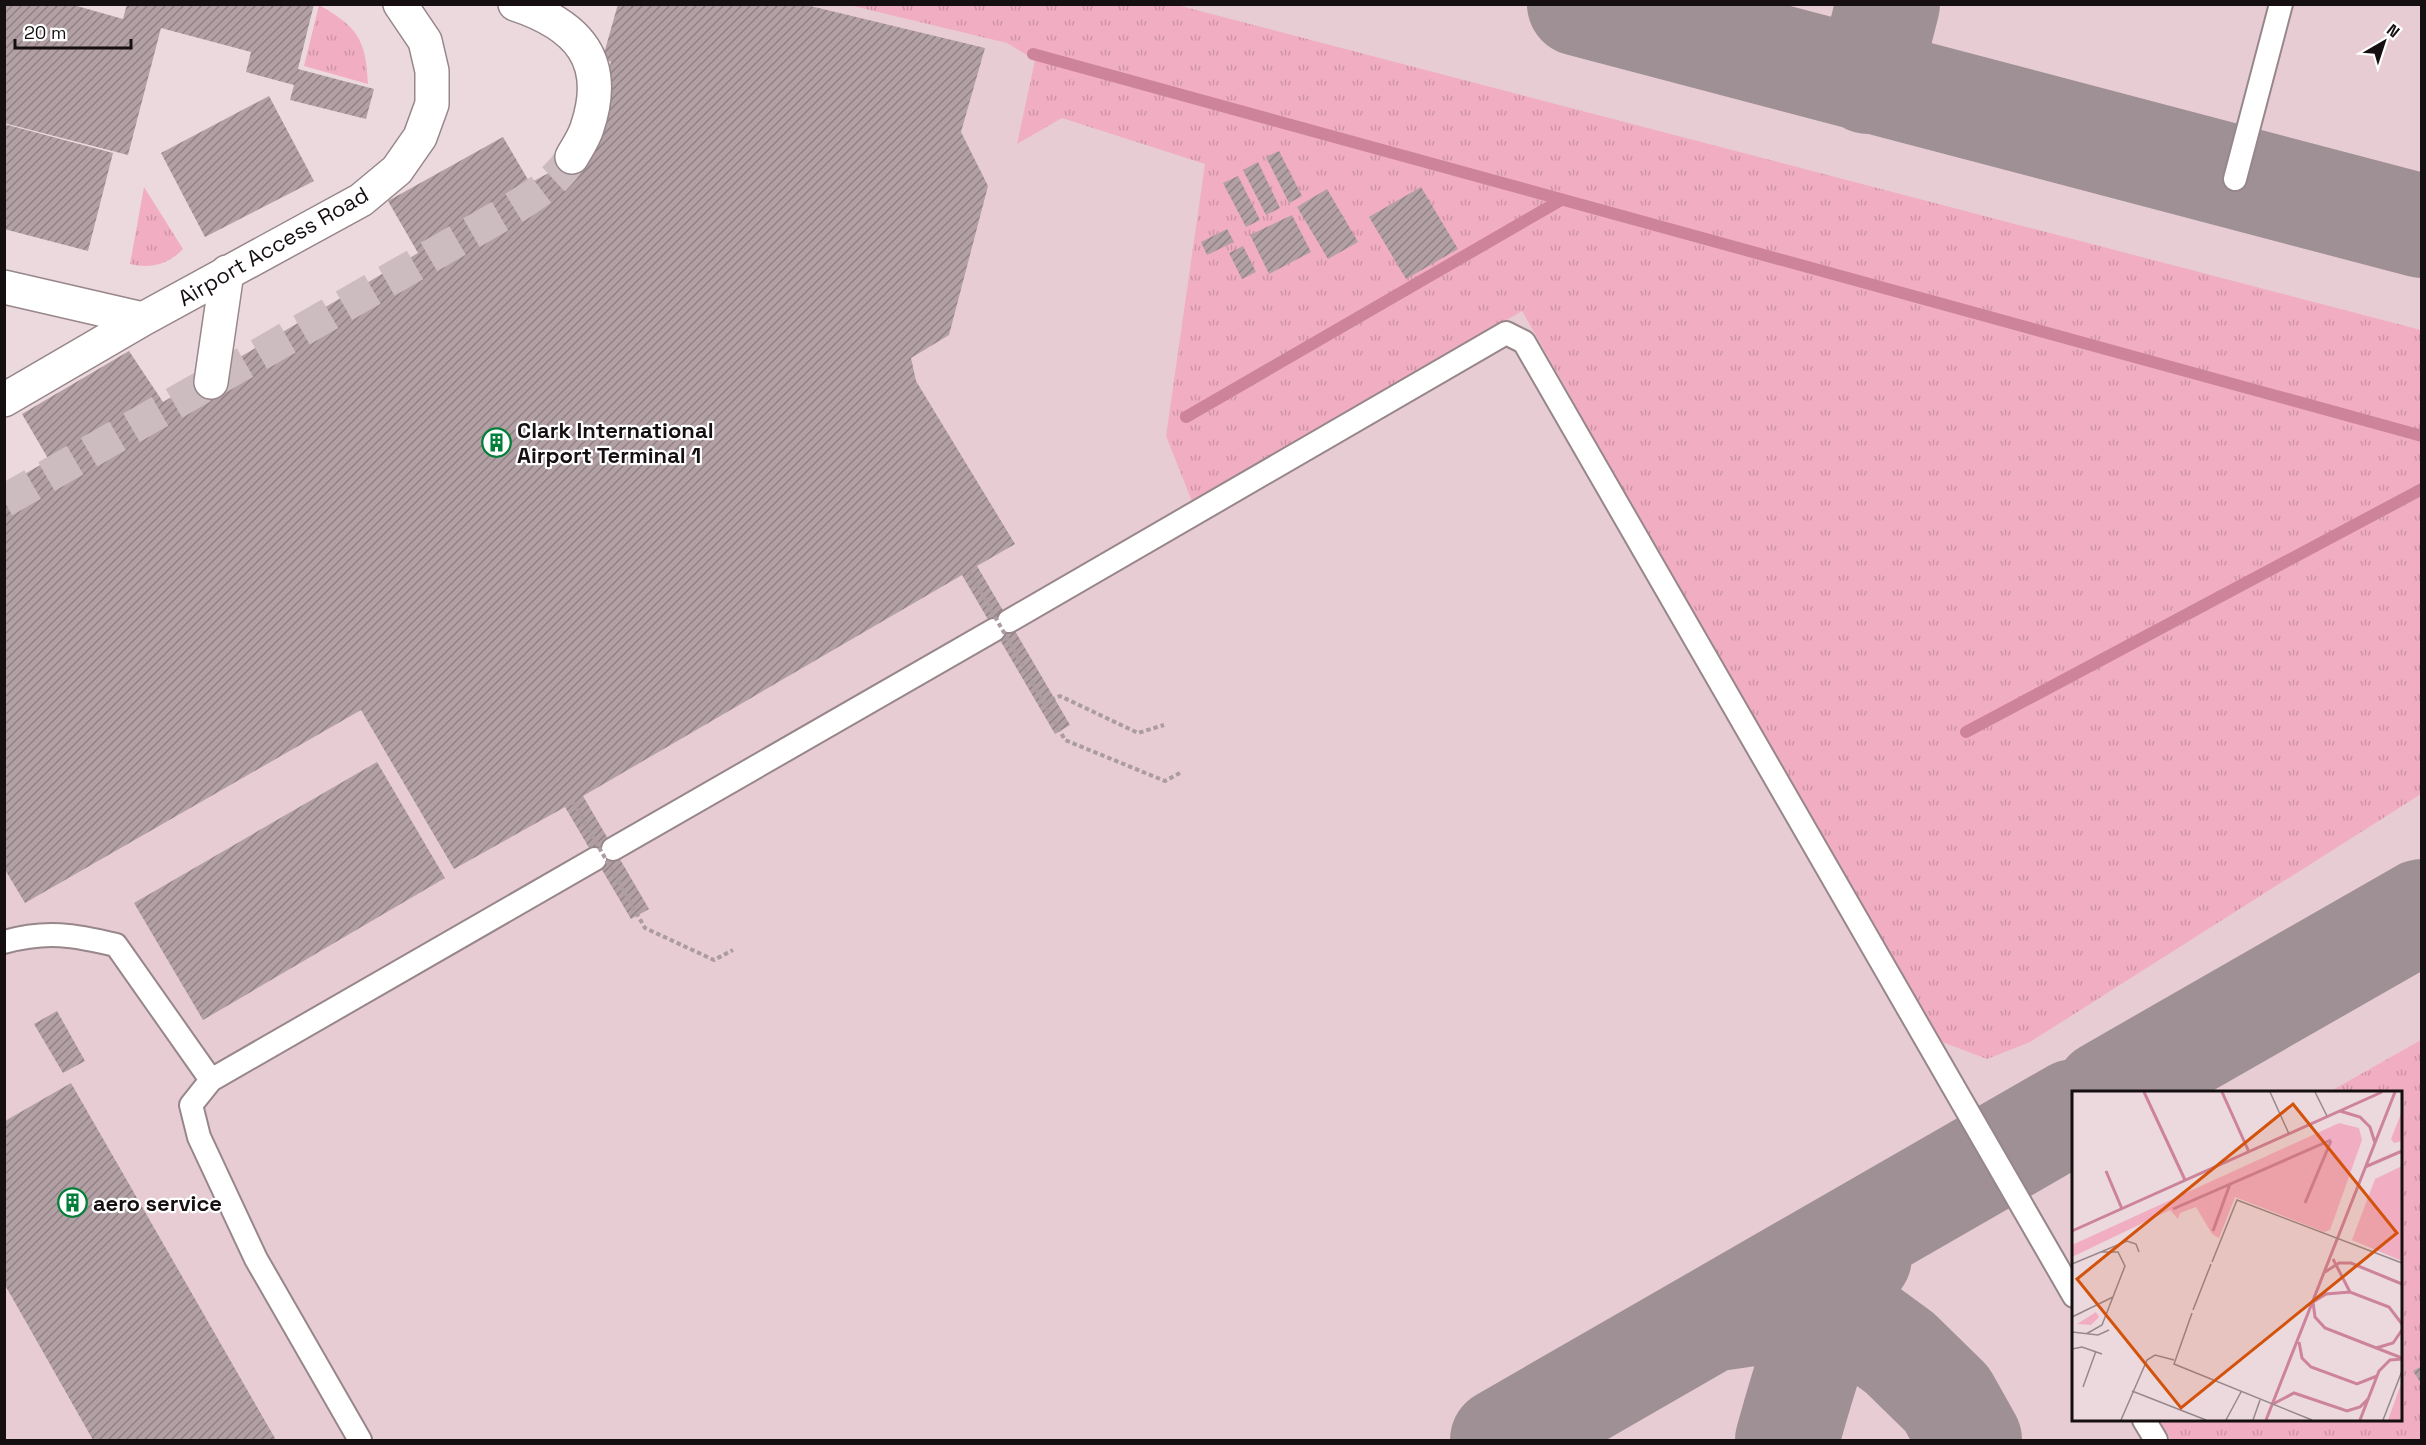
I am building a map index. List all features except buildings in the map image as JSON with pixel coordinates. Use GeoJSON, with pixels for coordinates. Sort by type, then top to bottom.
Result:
{"type":"FeatureCollection","features":[{"type":"Feature","properties":{"kind":"street","name":"Airport Access Road"},"geometry":{"type":"LineString","coordinates":[[4,400],[143,319],[361,200],[397,170],[420,137],[432,104],[432,71],[425,41],[400,4]]}},
{"type":"Feature","properties":{"kind":"street"},"geometry":{"type":"LineString","coordinates":[[515,4],[549,16],[574,35],[590,60],[596,89],[587,130],[572,157]]}},
{"type":"Feature","properties":{"kind":"street"},"geometry":{"type":"LineString","coordinates":[[211,382],[227,272]]}},
{"type":"Feature","properties":{"kind":"street"},"geometry":{"type":"LineString","coordinates":[[4,287],[143,319]]}},
{"type":"Feature","properties":{"kind":"lane"},"geometry":{"type":"LineString","coordinates":[[2235,178],[2281,4]]}},
{"type":"Feature","properties":{"kind":"lane"},"geometry":{"type":"LineString","coordinates":[[360,1440],[256,1259],[199,1137],[191,1105],[211,1080],[1506,333],[1524,342],[2072,1294]]}},
{"type":"Feature","properties":{"kind":"lane"},"geometry":{"type":"LineString","coordinates":[[4,942],[30,935],[74,935],[116,945],[211,1080]]}},
{"type":"Feature","properties":{"kind":"lane"},"geometry":{"type":"LineString","coordinates":[[2145,1421],[2156,1440]]}},
{"type":"Feature","properties":{"kind":"path"},"geometry":{"type":"LineString","coordinates":[[969,571],[1065,740],[1165,781],[1179,773]]}},
{"type":"Feature","properties":{"kind":"path"},"geometry":{"type":"LineString","coordinates":[[1044,703],[1060,696],[1138,733],[1164,725]]}},
{"type":"Feature","properties":{"kind":"path"},"geometry":{"type":"LineString","coordinates":[[573,802],[645,928],[714,960],[732,950]]}},
{"type":"Feature","properties":{"kind":"shaded area"},"geometry":{"type":"Polygon","coordinates":[[[682,5],[2421,5],[2421,1440],[5,1440],[4,526],[66,491],[22,414],[129,351],[176,425],[418,253],[388,201],[503,137],[547,214],[682,5]]]}},
{"type":"Feature","properties":{"kind":"green space"},"geometry":{"type":"Polygon","coordinates":[[[319,5],[343,20],[357,36],[365,56],[368,84],[304,66],[319,5]]]}},
{"type":"Feature","properties":{"kind":"green space"},"geometry":{"type":"Polygon","coordinates":[[[849,5],[1177,5],[2421,330],[2421,794],[2030,1042],[1987,1059],[1934,1039],[1522,311],[1193,504],[1166,436],[1205,164],[1062,118],[1017,144],[1035,60],[1007,43],[849,5]]]}},
{"type":"Feature","properties":{"kind":"green space"},"geometry":{"type":"Polygon","coordinates":[[[144,187],[183,249],[166,262],[145,266],[130,264],[144,187]]]}},
{"type":"Feature","properties":{"kind":"green space"},"geometry":{"type":"Polygon","coordinates":[[[2421,1040],[2421,1440],[2171,1440],[2160,1421],[2402,1421],[2402,1091],[2331,1091],[2421,1040]]]}},
{"type":"Feature","properties":{"kind":"waterway"},"geometry":{"type":"LineString","coordinates":[[1033,54],[2422,436]]}},
{"type":"Feature","properties":{"kind":"waterway"},"geometry":{"type":"LineString","coordinates":[[1186,417],[1561,200]]}},
{"type":"Feature","properties":{"kind":"waterway"},"geometry":{"type":"LineString","coordinates":[[1966,732],[2422,489]]}},
{"type":"Feature","properties":{"kind":"taxiway"},"geometry":{"type":"LineString","coordinates":[[1579,4],[2422,226]]}},
{"type":"Feature","properties":{"kind":"taxiway"},"geometry":{"type":"LineString","coordinates":[[1868,82],[1888,4]]}},
{"type":"Feature","properties":{"kind":"taxiway"},"geometry":{"type":"LineString","coordinates":[[2108,1091],[2422,911]]}},
{"type":"Feature","properties":{"kind":"taxiway"},"geometry":{"type":"LineString","coordinates":[[1502,1440],[2072,1112]]}},
{"type":"Feature","properties":{"kind":"taxiway"},"geometry":{"type":"LineString","coordinates":[[1787,1440],[1825,1322],[1860,1257]]}},
{"type":"Feature","properties":{"kind":"taxiway"},"geometry":{"type":"LineString","coordinates":[[1711,1320],[1766,1312],[1841,1321],[1870,1331],[1900,1353],[1947,1399],[1970,1440]]}},
{"type":"Feature","properties":{"kind":"tunnel"},"geometry":{"type":"LineString","coordinates":[[4,501],[512,209],[550,183],[572,157]]}},
{"type":"Feature","properties":{"kind":"place","name":"Clark International Airport Terminal 1"},"geometry":{"type":"Point","coordinates":[496,443]}},
{"type":"Feature","properties":{"kind":"place","name":"aero service"},"geometry":{"type":"Point","coordinates":[72,1203]}}]}
